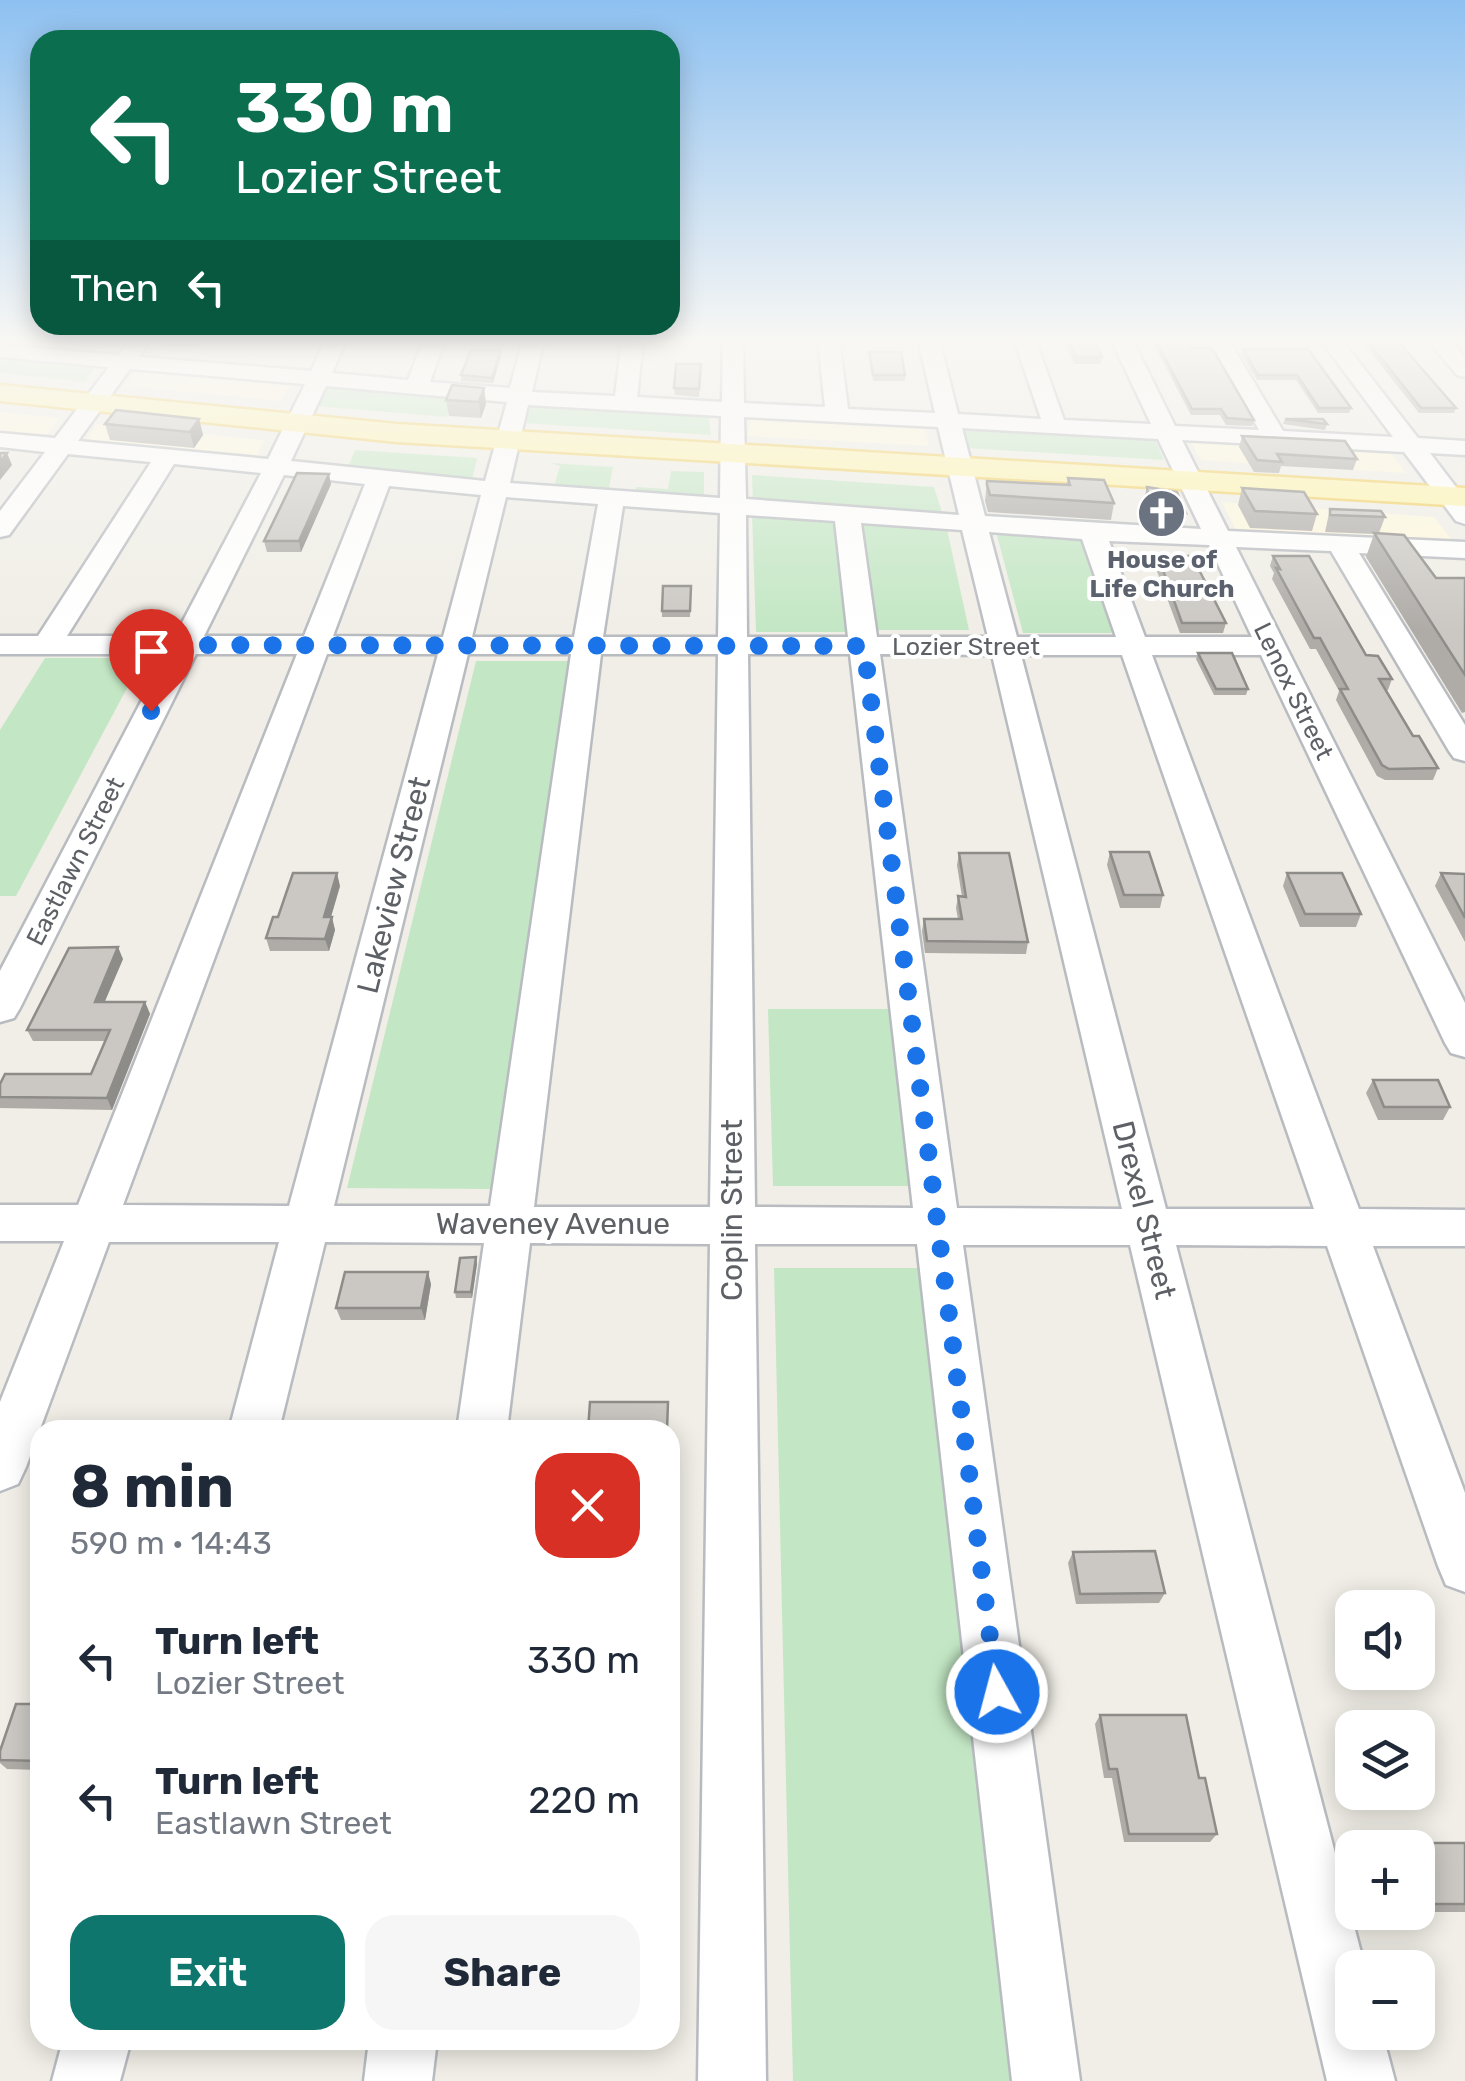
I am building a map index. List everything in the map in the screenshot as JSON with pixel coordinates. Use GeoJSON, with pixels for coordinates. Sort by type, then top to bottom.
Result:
{"type":"FeatureCollection","features":[{"type":"Feature","properties":{"kind":"main road"},"geometry":{"type":"LineString","coordinates":[[459,436],[1388,492],[1460,503]]}},
{"type":"Feature","properties":{"kind":"street"},"geometry":{"type":"LineString","coordinates":[[0,529],[70,436]]}},
{"type":"Feature","properties":{"kind":"street","name":"Eastlawn Street"},"geometry":{"type":"LineString","coordinates":[[0,1008],[290,436]]}},
{"type":"Feature","properties":{"kind":"street","name":"Lakeview Street"},"geometry":{"type":"LineString","coordinates":[[257,1420],[508,436]]}},
{"type":"Feature","properties":{"kind":"street","name":"Coplin Street"},"geometry":{"type":"LineString","coordinates":[[732,436],[732,2081]]}},
{"type":"Feature","properties":{"kind":"street","name":"Drexel Street"},"geometry":{"type":"LineString","coordinates":[[953,436],[1361,2081]]}},
{"type":"Feature","properties":{"kind":"street","name":"Lenox Street"},"geometry":{"type":"LineString","coordinates":[[1169,436],[1465,1043]]}},
{"type":"Feature","properties":{"kind":"street"},"geometry":{"type":"LineString","coordinates":[[1276,436],[1465,448]]}},
{"type":"Feature","properties":{"kind":"street"},"geometry":{"type":"LineString","coordinates":[[1404,436],[1460,503]]}},
{"type":"Feature","properties":{"kind":"street"},"geometry":{"type":"LineString","coordinates":[[0,440],[495,490],[1093,532],[1465,550]]}},
{"type":"Feature","properties":{"kind":"street"},"geometry":{"type":"LineString","coordinates":[[1360,442],[1388,492]]}},
{"type":"Feature","properties":{"kind":"street"},"geometry":{"type":"LineString","coordinates":[[46,645],[166,458]]}},
{"type":"Feature","properties":{"kind":"street"},"geometry":{"type":"LineString","coordinates":[[0,1466],[378,480]]}},
{"type":"Feature","properties":{"kind":"street"},"geometry":{"type":"LineString","coordinates":[[483,1420],[587,645],[612,497]]}},
{"type":"Feature","properties":{"kind":"street"},"geometry":{"type":"LineString","coordinates":[[847,514],[1046,2081]]}},
{"type":"Feature","properties":{"kind":"street"},"geometry":{"type":"LineString","coordinates":[[1093,532],[1465,1566]]}},
{"type":"Feature","properties":{"kind":"street"},"geometry":{"type":"LineString","coordinates":[[1340,544],[1465,751]]}},
{"type":"Feature","properties":{"kind":"street","name":"Lozier Street"},"geometry":{"type":"LineString","coordinates":[[0,645],[1272,646]]}},
{"type":"Feature","properties":{"kind":"street","name":"Waveney Avenue"},"geometry":{"type":"LineString","coordinates":[[0,1222],[1465,1228]]}},
{"type":"Feature","properties":{"kind":"street"},"geometry":{"type":"LineString","coordinates":[[86,2081],[94,2050]]}},
{"type":"Feature","properties":{"kind":"street"},"geometry":{"type":"LineString","coordinates":[[398,2081],[402,2050]]}},
{"type":"Feature","properties":{"kind":"shaded area"},"geometry":{"type":"Polygon","coordinates":[[[0,436],[46,436],[42,441],[0,436]]]}},
{"type":"Feature","properties":{"kind":"shaded area"},"geometry":{"type":"Polygon","coordinates":[[[89,436],[264,440],[253,464],[82,446],[89,436]]]}},
{"type":"Feature","properties":{"kind":"shaded area"},"geometry":{"type":"Polygon","coordinates":[[[750,436],[926,436],[929,446],[750,436]]]}},
{"type":"Feature","properties":{"kind":"shaded area"},"geometry":{"type":"Polygon","coordinates":[[[1188,436],[1385,446],[1406,473],[1201,460],[1188,436]]]}},
{"type":"Feature","properties":{"kind":"shaded area"},"geometry":{"type":"Polygon","coordinates":[[[1222,502],[1434,517],[1456,545],[1238,534],[1222,502]]]}},
{"type":"Feature","properties":{"kind":"green space"},"geometry":{"type":"Polygon","coordinates":[[[962,436],[1154,436],[1164,460],[966,448],[962,436]]]}},
{"type":"Feature","properties":{"kind":"green space"},"geometry":{"type":"Polygon","coordinates":[[[355,450],[477,458],[471,484],[345,475],[355,450]]]}},
{"type":"Feature","properties":{"kind":"green space"},"geometry":{"type":"Polygon","coordinates":[[[550,463],[613,467],[608,493],[553,490],[560,466],[550,463]]]}},
{"type":"Feature","properties":{"kind":"green space"},"geometry":{"type":"Polygon","coordinates":[[[671,471],[704,472],[704,499],[635,495],[636,487],[668,489],[671,471]]]}},
{"type":"Feature","properties":{"kind":"green space"},"geometry":{"type":"Polygon","coordinates":[[[752,475],[934,487],[944,519],[753,505],[752,475]]]}},
{"type":"Feature","properties":{"kind":"green space"},"geometry":{"type":"Polygon","coordinates":[[[752,512],[840,519],[854,632],[756,632],[752,512]]]}},
{"type":"Feature","properties":{"kind":"green space"},"geometry":{"type":"Polygon","coordinates":[[[853,519],[946,525],[969,630],[870,630],[853,519]]]}},
{"type":"Feature","properties":{"kind":"green space"},"geometry":{"type":"Polygon","coordinates":[[[995,528],[1084,534],[1115,633],[1023,633],[995,528]]]}},
{"type":"Feature","properties":{"kind":"green space"},"geometry":{"type":"Polygon","coordinates":[[[45,658],[143,658],[16,896],[0,896],[0,730],[45,658]]]}},
{"type":"Feature","properties":{"kind":"green space"},"geometry":{"type":"Polygon","coordinates":[[[476,661],[575,661],[494,1189],[347,1188],[476,661]]]}},
{"type":"Feature","properties":{"kind":"green space"},"geometry":{"type":"Polygon","coordinates":[[[768,1009],[896,1009],[917,1186],[773,1186],[768,1009]]]}},
{"type":"Feature","properties":{"kind":"green space"},"geometry":{"type":"Polygon","coordinates":[[[774,1268],[931,1268],[1027,2081],[793,2081],[774,1268]]]}},
{"type":"Feature","properties":{"kind":"building"},"geometry":{"type":"Polygon","coordinates":[[[1242,436],[1345,441],[1357,459],[1277,454],[1282,462],[1257,460],[1242,436]]]}},
{"type":"Feature","properties":{"kind":"building"},"geometry":{"type":"Polygon","coordinates":[[[297,473],[329,474],[299,541],[264,541],[297,473]]]}},
{"type":"Feature","properties":{"kind":"building"},"geometry":{"type":"Polygon","coordinates":[[[1068,478],[1104,480],[1114,503],[990,495],[987,485],[987,481],[1070,485],[1068,478]]]}},
{"type":"Feature","properties":{"kind":"building"},"geometry":{"type":"Polygon","coordinates":[[[1147,487],[1177,492],[1186,513],[1150,510],[1147,487]]]}},
{"type":"Feature","properties":{"kind":"building"},"geometry":{"type":"Polygon","coordinates":[[[1242,488],[1304,492],[1317,514],[1255,511],[1242,488]]]}},
{"type":"Feature","properties":{"kind":"building"},"geometry":{"type":"Polygon","coordinates":[[[1330,509],[1381,511],[1385,517],[1330,515],[1330,509]]]}},
{"type":"Feature","properties":{"kind":"building"},"geometry":{"type":"Polygon","coordinates":[[[1374,533],[1404,535],[1436,578],[1465,578],[1465,675],[1374,533]]]}},
{"type":"Feature","properties":{"kind":"building"},"geometry":{"type":"Polygon","coordinates":[[[1158,556],[1192,556],[1226,623],[1182,623],[1158,556]]]}},
{"type":"Feature","properties":{"kind":"building"},"geometry":{"type":"Polygon","coordinates":[[[1273,556],[1309,556],[1366,655],[1378,656],[1392,679],[1379,679],[1413,736],[1419,736],[1438,768],[1389,769],[1382,765],[1340,689],[1348,689],[1320,638],[1314,638],[1273,556]]]}},
{"type":"Feature","properties":{"kind":"building"},"geometry":{"type":"Polygon","coordinates":[[[663,586],[691,586],[690,611],[662,611],[663,586]]]}},
{"type":"Feature","properties":{"kind":"building"},"geometry":{"type":"Polygon","coordinates":[[[1198,653],[1232,653],[1248,689],[1216,689],[1198,653]]]}},
{"type":"Feature","properties":{"kind":"building"},"geometry":{"type":"Polygon","coordinates":[[[1110,852],[1149,852],[1163,895],[1124,895],[1110,852]]]}},
{"type":"Feature","properties":{"kind":"building"},"geometry":{"type":"Polygon","coordinates":[[[959,853],[1009,853],[1028,942],[927,941],[924,919],[962,919],[958,896],[966,897],[959,853]]]}},
{"type":"Feature","properties":{"kind":"building"},"geometry":{"type":"Polygon","coordinates":[[[293,873],[337,873],[324,917],[332,917],[325,939],[266,938],[273,917],[278,917],[293,873]]]}},
{"type":"Feature","properties":{"kind":"building"},"geometry":{"type":"Polygon","coordinates":[[[1287,873],[1342,873],[1361,914],[1305,914],[1287,873]]]}},
{"type":"Feature","properties":{"kind":"building"},"geometry":{"type":"Polygon","coordinates":[[[1441,873],[1465,874],[1465,918],[1441,873]]]}},
{"type":"Feature","properties":{"kind":"building"},"geometry":{"type":"Polygon","coordinates":[[[118,947],[95,1002],[145,1002],[107,1098],[0,1097],[5,1074],[91,1074],[110,1030],[27,1030],[69,948],[118,947]]]}},
{"type":"Feature","properties":{"kind":"building"},"geometry":{"type":"Polygon","coordinates":[[[1373,1080],[1438,1080],[1450,1107],[1384,1107],[1373,1080]]]}},
{"type":"Feature","properties":{"kind":"building"},"geometry":{"type":"Polygon","coordinates":[[[476,1257],[471,1292],[455,1292],[460,1258],[476,1257]]]}},
{"type":"Feature","properties":{"kind":"building"},"geometry":{"type":"Polygon","coordinates":[[[345,1272],[428,1272],[421,1308],[336,1308],[345,1272]]]}},
{"type":"Feature","properties":{"kind":"building"},"geometry":{"type":"Polygon","coordinates":[[[590,1402],[668,1402],[667,1420],[589,1420],[590,1402]]]}},
{"type":"Feature","properties":{"kind":"building"},"geometry":{"type":"Polygon","coordinates":[[[1155,1551],[1165,1593],[1080,1594],[1073,1552],[1155,1551]]]}},
{"type":"Feature","properties":{"kind":"building"},"geometry":{"type":"Polygon","coordinates":[[[16,1704],[30,1704],[30,1761],[0,1760],[16,1704]]]}},
{"type":"Feature","properties":{"kind":"building"},"geometry":{"type":"Polygon","coordinates":[[[1100,1715],[1186,1715],[1199,1778],[1205,1778],[1217,1834],[1129,1834],[1117,1769],[1109,1769],[1100,1715]]]}},
{"type":"Feature","properties":{"kind":"building"},"geometry":{"type":"Polygon","coordinates":[[[1435,1843],[1465,1843],[1465,1904],[1435,1904],[1435,1843]]]}},
{"type":"Feature","properties":{"kind":"place","name":"House of Life Church"},"geometry":{"type":"Point","coordinates":[1162,513]}},
{"type":"Feature","properties":{"kind":"route"},"geometry":{"type":"LineString","coordinates":[[151,711],[185,645],[864,646],[997,1692]]}}]}
